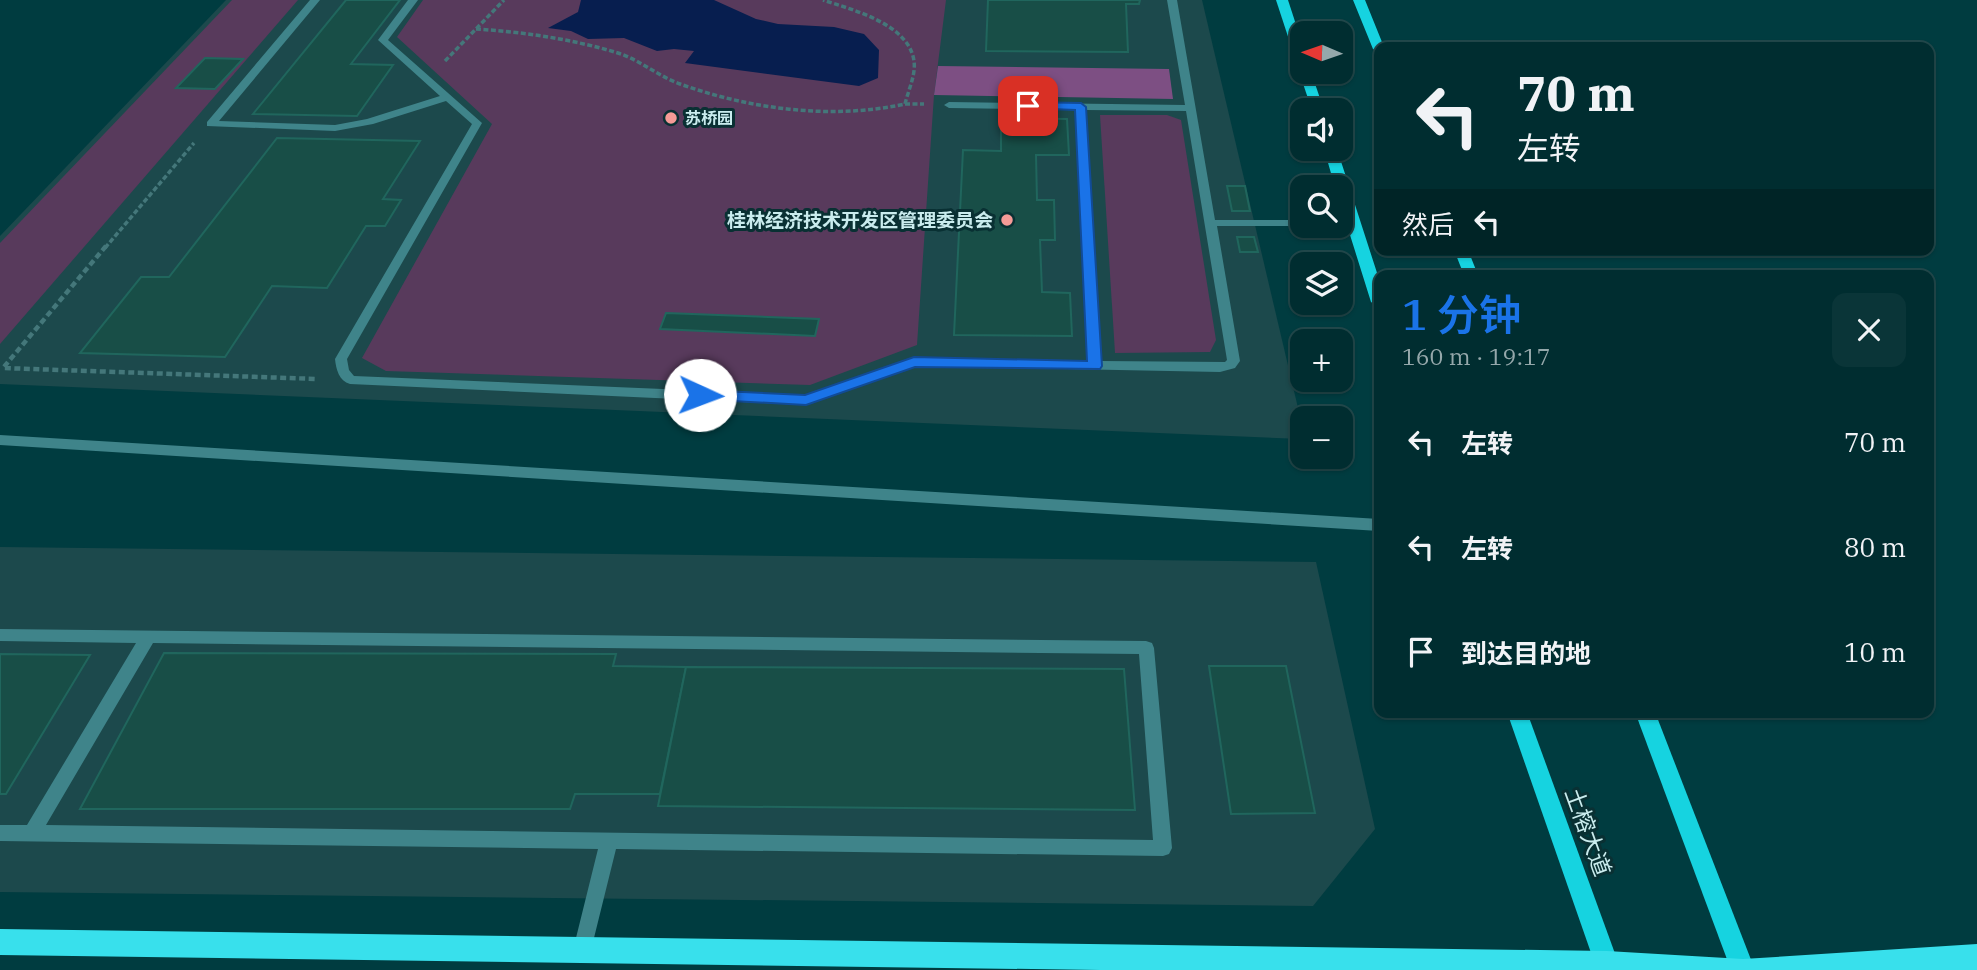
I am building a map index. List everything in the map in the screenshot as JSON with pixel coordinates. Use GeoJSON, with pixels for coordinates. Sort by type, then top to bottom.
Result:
{"type":"FeatureCollection","features":[{"type":"Feature","properties":{"kind":"highway"},"geometry":{"type":"LineString","coordinates":[[0,942],[1743,970],[1977,957]]}},
{"type":"Feature","properties":{"kind":"main road"},"geometry":{"type":"LineString","coordinates":[[1282,0],[1290,24]]}},
{"type":"Feature","properties":{"kind":"main road"},"geometry":{"type":"LineString","coordinates":[[1359,0],[1376,42]]}},
{"type":"Feature","properties":{"kind":"main road"},"geometry":{"type":"LineString","coordinates":[[1353,238],[1374,290]]}},
{"type":"Feature","properties":{"kind":"main road","name":"土榕大道"},"geometry":{"type":"LineString","coordinates":[[1519,718],[1608,967]]}},
{"type":"Feature","properties":{"kind":"main road"},"geometry":{"type":"LineString","coordinates":[[1646,718],[1743,970]]}},
{"type":"Feature","properties":{"kind":"street"},"geometry":{"type":"LineString","coordinates":[[211,124],[315,0]]}},
{"type":"Feature","properties":{"kind":"street"},"geometry":{"type":"LineString","coordinates":[[413,0],[383,40],[477,123],[341,359],[346,377],[356,381],[806,400],[914,362],[1220,369],[1232,363],[1211,223],[1172,0]]}},
{"type":"Feature","properties":{"kind":"street"},"geometry":{"type":"LineString","coordinates":[[211,124],[335,128],[369,122],[447,97]]}},
{"type":"Feature","properties":{"kind":"street"},"geometry":{"type":"LineString","coordinates":[[949,105],[1191,108]]}},
{"type":"Feature","properties":{"kind":"street"},"geometry":{"type":"LineString","coordinates":[[1081,107],[1094,366]]}},
{"type":"Feature","properties":{"kind":"street"},"geometry":{"type":"LineString","coordinates":[[1211,223],[1290,223]]}},
{"type":"Feature","properties":{"kind":"street"},"geometry":{"type":"LineString","coordinates":[[0,440],[1374,525]]}},
{"type":"Feature","properties":{"kind":"street"},"geometry":{"type":"LineString","coordinates":[[0,635],[1146,648],[1163,848],[0,834]]}},
{"type":"Feature","properties":{"kind":"street"},"geometry":{"type":"LineString","coordinates":[[31,834],[148,637]]}},
{"type":"Feature","properties":{"kind":"street"},"geometry":{"type":"LineString","coordinates":[[582,950],[609,842]]}},
{"type":"Feature","properties":{"kind":"path"},"geometry":{"type":"LineString","coordinates":[[424,76],[448,59],[504,0]]}},
{"type":"Feature","properties":{"kind":"path"},"geometry":{"type":"LineString","coordinates":[[476,29],[520,31],[621,54],[690,87],[812,112],[874,111],[905,104],[914,61],[899,35],[862,12],[823,0]]}},
{"type":"Feature","properties":{"kind":"path"},"geometry":{"type":"LineString","coordinates":[[211,124],[3,368],[356,381]]}},
{"type":"Feature","properties":{"kind":"shaded area","name":"苏桥园"},"geometry":{"type":"Polygon","coordinates":[[[226,0],[1202,0],[1290,374],[1290,392],[1294,392],[1298,406],[1290,406],[1290,438],[0,384],[0,236],[226,0]]]}},
{"type":"Feature","properties":{"kind":"shaded area"},"geometry":{"type":"Polygon","coordinates":[[[232,0],[298,0],[0,344],[0,243],[232,0]]]}},
{"type":"Feature","properties":{"kind":"shaded area"},"geometry":{"type":"Polygon","coordinates":[[[423,0],[946,0],[934,95],[917,345],[810,385],[386,371],[362,358],[492,124],[397,37],[423,0]]]}},
{"type":"Feature","properties":{"kind":"shaded area"},"geometry":{"type":"Polygon","coordinates":[[[938,66],[1169,69],[1173,99],[934,95],[938,66]]]}},
{"type":"Feature","properties":{"kind":"shaded area"},"geometry":{"type":"Polygon","coordinates":[[[1100,115],[1167,115],[1181,120],[1216,340],[1210,352],[1115,353],[1100,115]]]}},
{"type":"Feature","properties":{"kind":"shaded area"},"geometry":{"type":"Polygon","coordinates":[[[0,547],[1316,562],[1375,829],[1313,906],[0,892],[0,547]]]}},
{"type":"Feature","properties":{"kind":"water"},"geometry":{"type":"Polygon","coordinates":[[[581,0],[714,0],[756,19],[778,24],[834,27],[864,34],[879,50],[878,78],[859,86],[685,63],[694,51],[657,51],[624,38],[588,39],[571,31],[548,28],[578,12],[581,0]]]}},
{"type":"Feature","properties":{"kind":"building"},"geometry":{"type":"Polygon","coordinates":[[[346,0],[400,0],[351,64],[393,65],[357,116],[253,114],[346,0]]]}},
{"type":"Feature","properties":{"kind":"building"},"geometry":{"type":"Polygon","coordinates":[[[988,0],[1140,0],[1139,4],[1126,4],[1128,52],[986,51],[988,0]]]}},
{"type":"Feature","properties":{"kind":"building"},"geometry":{"type":"Polygon","coordinates":[[[205,58],[243,59],[215,89],[176,88],[205,58]]]}},
{"type":"Feature","properties":{"kind":"building","name":"桂林经济技术开发区管理委员会"},"geometry":{"type":"Polygon","coordinates":[[[1001,118],[1067,119],[1069,155],[1036,155],[1037,200],[1054,200],[1055,240],[1040,240],[1042,292],[1070,293],[1072,336],[954,335],[963,150],[1001,151],[1001,118]]]}},
{"type":"Feature","properties":{"kind":"building"},"geometry":{"type":"Polygon","coordinates":[[[277,138],[420,141],[383,199],[401,200],[385,226],[366,226],[327,288],[272,286],[225,357],[80,353],[141,277],[169,277],[277,138]]]}},
{"type":"Feature","properties":{"kind":"building"},"geometry":{"type":"Polygon","coordinates":[[[1227,186],[1245,186],[1250,211],[1232,211],[1227,186]]]}},
{"type":"Feature","properties":{"kind":"building"},"geometry":{"type":"Polygon","coordinates":[[[1237,237],[1254,237],[1258,252],[1240,252],[1237,237]]]}},
{"type":"Feature","properties":{"kind":"building"},"geometry":{"type":"Polygon","coordinates":[[[666,313],[819,319],[815,336],[660,329],[666,313]]]}},
{"type":"Feature","properties":{"kind":"building"},"geometry":{"type":"Polygon","coordinates":[[[164,653],[616,654],[613,666],[686,667],[660,794],[575,794],[570,809],[80,809],[164,653]]]}},
{"type":"Feature","properties":{"kind":"building"},"geometry":{"type":"Polygon","coordinates":[[[0,654],[90,655],[6,794],[0,794],[0,654]]]}},
{"type":"Feature","properties":{"kind":"building"},"geometry":{"type":"Polygon","coordinates":[[[1209,666],[1286,666],[1315,813],[1231,814],[1209,666]]]}},
{"type":"Feature","properties":{"kind":"building"},"geometry":{"type":"Polygon","coordinates":[[[686,667],[1124,669],[1135,810],[658,806],[686,667]]]}},
{"type":"Feature","properties":{"kind":"place","name":"苏桥园"},"geometry":{"type":"Point","coordinates":[671,118]}},
{"type":"Feature","properties":{"kind":"place","name":"桂林经济技术开发区管理委员会"},"geometry":{"type":"Point","coordinates":[1007,220]}},
{"type":"Feature","properties":{"kind":"route"},"geometry":{"type":"LineString","coordinates":[[700,395],[806,400],[914,362],[1094,366],[1081,107],[1028,106]]}}]}
